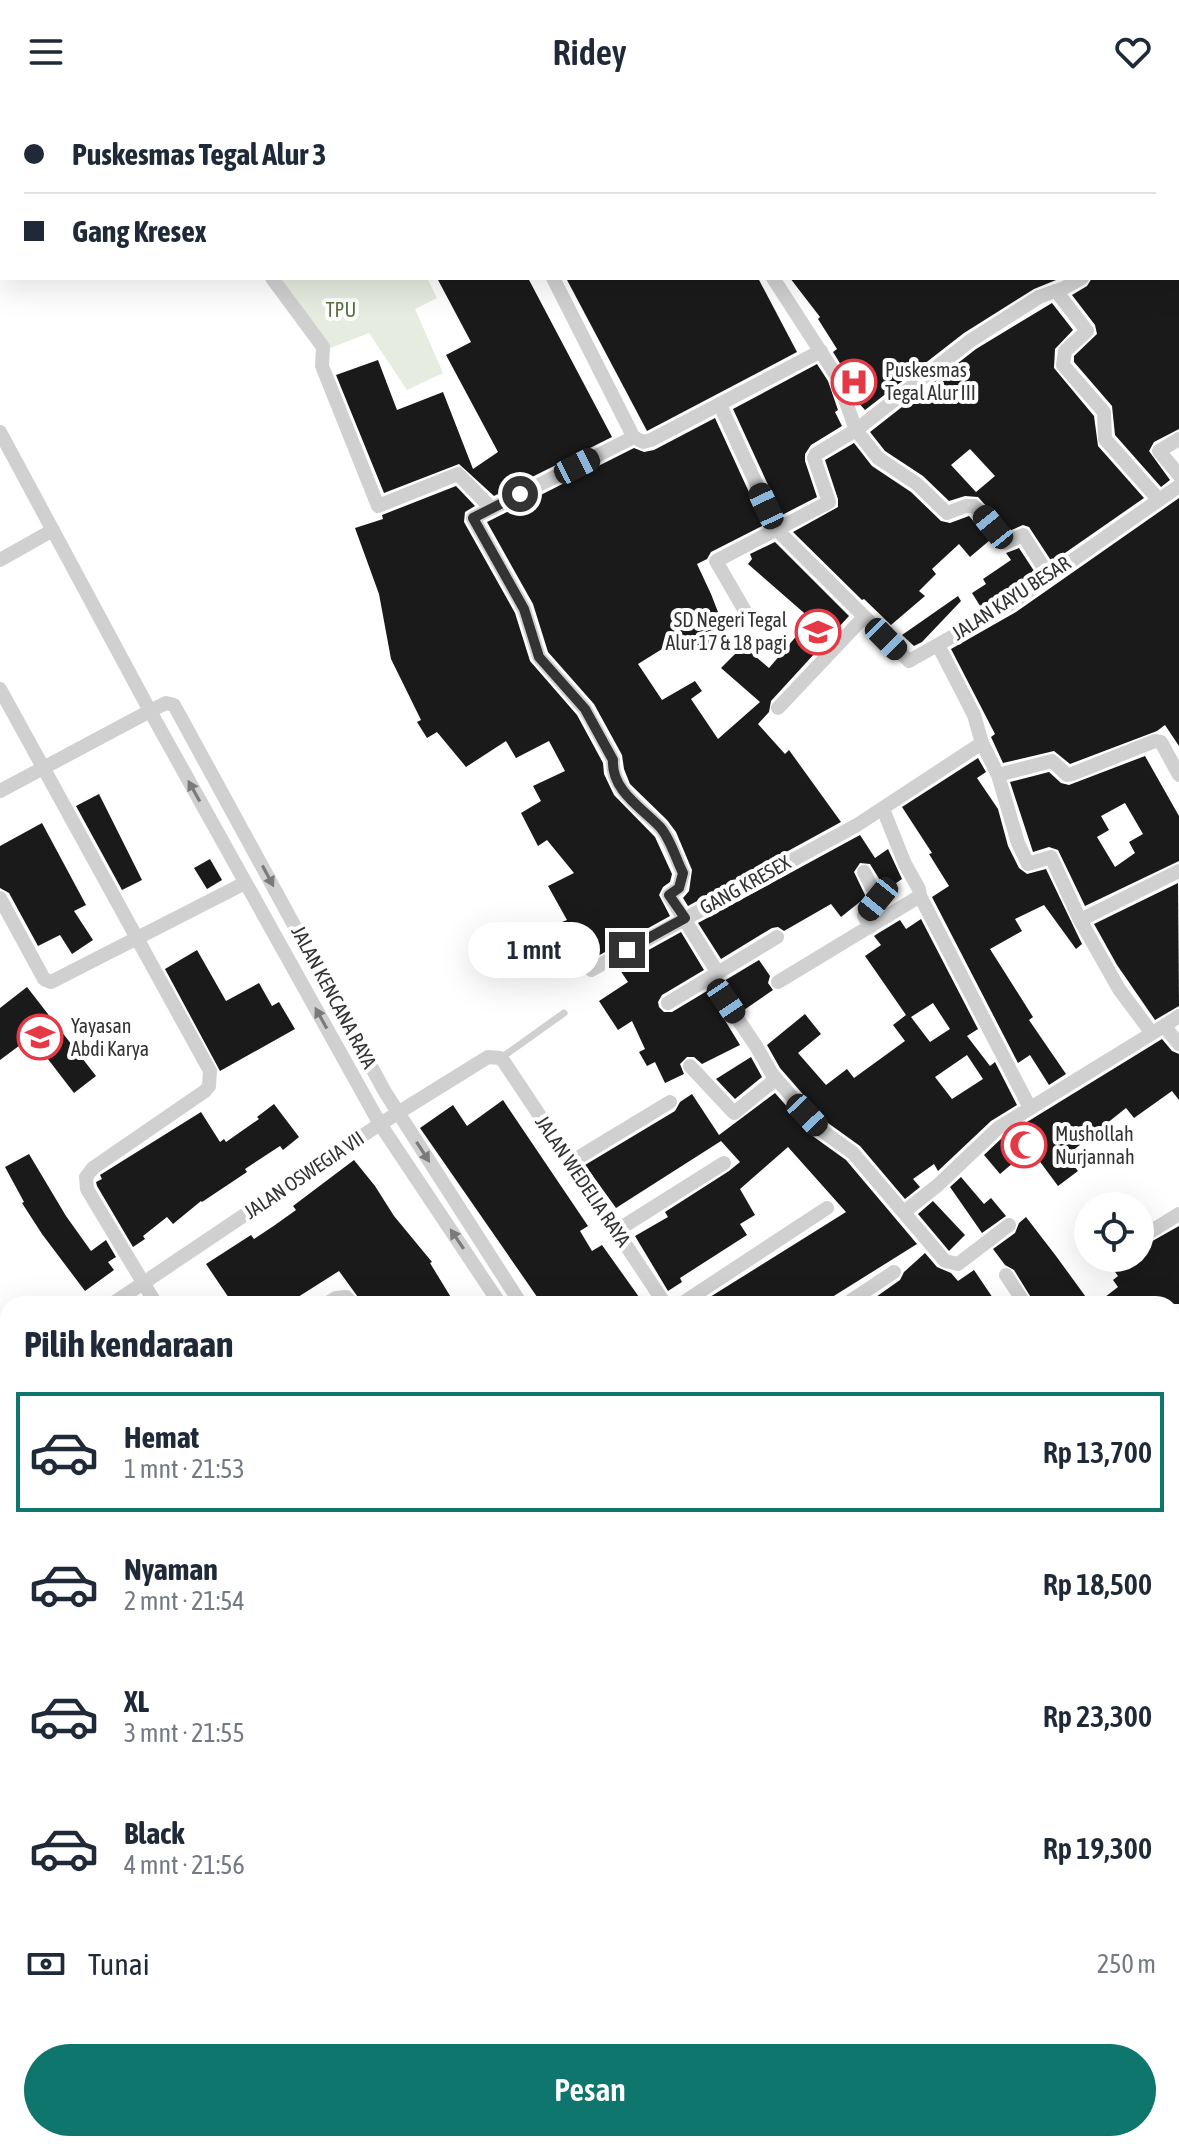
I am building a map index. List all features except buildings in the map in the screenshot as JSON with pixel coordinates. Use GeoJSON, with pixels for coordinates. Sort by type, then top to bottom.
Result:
{"type":"FeatureCollection","features":[{"type":"Feature","properties":{"kind":"street"},"geometry":{"type":"LineString","coordinates":[[273,280],[323,347],[322,366],[378,506],[458,474],[492,509]]}},
{"type":"Feature","properties":{"kind":"street"},"geometry":{"type":"LineString","coordinates":[[554,280],[631,432]]}},
{"type":"Feature","properties":{"kind":"street"},"geometry":{"type":"LineString","coordinates":[[774,280],[837,377],[856,430],[878,458],[917,484],[947,513],[974,506],[1006,543],[1023,535],[1049,576]]}},
{"type":"Feature","properties":{"kind":"street"},"geometry":{"type":"LineString","coordinates":[[745,611],[716,561],[829,502],[815,456],[856,430],[970,341],[1039,297],[1078,280]]}},
{"type":"Feature","properties":{"kind":"street"},"geometry":{"type":"LineString","coordinates":[[1056,291],[1087,331],[1065,351],[1063,365],[1104,412],[1105,439],[1159,500]]}},
{"type":"Feature","properties":{"kind":"street"},"geometry":{"type":"LineString","coordinates":[[821,351],[651,440],[643,442],[634,437],[473,518],[524,609],[539,657],[585,709],[613,760],[621,789],[661,828],[683,873],[679,888],[669,895],[776,1079],[821,1130],[853,1153],[945,1261],[958,1264],[966,1260],[1009,1225]]}},
{"type":"Feature","properties":{"kind":"street"},"geometry":{"type":"LineString","coordinates":[[720,405],[778,531],[909,661],[938,645]]}},
{"type":"Feature","properties":{"kind":"street","name":"JALAN KENCANA RAYA"},"geometry":{"type":"LineString","coordinates":[[0,432],[150,711],[380,1124],[495,1296]]}},
{"type":"Feature","properties":{"kind":"street"},"geometry":{"type":"LineString","coordinates":[[1179,439],[1159,451],[1179,475]]}},
{"type":"Feature","properties":{"kind":"street","name":"JALAN KAYU BESAR"},"geometry":{"type":"LineString","coordinates":[[1080,920],[1051,857],[1028,864],[974,715],[938,645],[1010,604],[1179,486]]}},
{"type":"Feature","properties":{"kind":"street"},"geometry":{"type":"LineString","coordinates":[[0,560],[53,530]]}},
{"type":"Feature","properties":{"kind":"street"},"geometry":{"type":"LineString","coordinates":[[778,708],[864,617]]}},
{"type":"Feature","properties":{"kind":"street"},"geometry":{"type":"LineString","coordinates":[[0,689],[210,1071],[211,1079],[205,1091],[93,1168],[86,1177],[87,1189],[151,1296]]}},
{"type":"Feature","properties":{"kind":"street","name":"JALAN KENCANA RAYA"},"geometry":{"type":"LineString","coordinates":[[150,711],[170,702],[177,709],[397,1112],[516,1296]]}},
{"type":"Feature","properties":{"kind":"street"},"geometry":{"type":"LineString","coordinates":[[0,791],[150,711]]}},
{"type":"Feature","properties":{"kind":"street"},"geometry":{"type":"LineString","coordinates":[[998,775],[1052,761],[1067,775],[1072,774],[1155,741],[1161,742],[1179,775]]}},
{"type":"Feature","properties":{"kind":"street"},"geometry":{"type":"LineString","coordinates":[[982,743],[883,809],[920,896],[1030,1108]]}},
{"type":"Feature","properties":{"kind":"street","name":"GANG KRESEX"},"geometry":{"type":"LineString","coordinates":[[591,970],[883,809]]}},
{"type":"Feature","properties":{"kind":"street"},"geometry":{"type":"LineString","coordinates":[[1179,871],[1080,920],[1119,989],[1158,1029],[1179,1044]]}},
{"type":"Feature","properties":{"kind":"street"},"geometry":{"type":"LineString","coordinates":[[864,872],[878,899],[864,916],[870,927]]}},
{"type":"Feature","properties":{"kind":"street"},"geometry":{"type":"LineString","coordinates":[[0,898],[46,982],[51,982],[245,883]]}},
{"type":"Feature","properties":{"kind":"street"},"geometry":{"type":"LineString","coordinates":[[778,982],[920,896]]}},
{"type":"Feature","properties":{"kind":"street"},"geometry":{"type":"LineString","coordinates":[[668,1003],[777,937]]}},
{"type":"Feature","properties":{"kind":"street"},"geometry":{"type":"LineString","coordinates":[[904,1212],[938,1185],[998,1128],[1179,1016]]}},
{"type":"Feature","properties":{"kind":"street","name":"JALAN OSWEGIA VII"},"geometry":{"type":"LineString","coordinates":[[124,1296],[397,1112],[488,1057],[500,1058]]}},
{"type":"Feature","properties":{"kind":"street","name":"JALAN WEDELIA RAYA"},"geometry":{"type":"LineString","coordinates":[[500,1058],[660,1296]]}},
{"type":"Feature","properties":{"kind":"street"},"geometry":{"type":"LineString","coordinates":[[690,1066],[734,1113],[776,1079]]}},
{"type":"Feature","properties":{"kind":"street"},"geometry":{"type":"LineString","coordinates":[[571,1162],[670,1102]]}},
{"type":"Feature","properties":{"kind":"street"},"geometry":{"type":"LineString","coordinates":[[616,1231],[724,1163]]}},
{"type":"Feature","properties":{"kind":"street"},"geometry":{"type":"LineString","coordinates":[[693,1296],[827,1208]]}},
{"type":"Feature","properties":{"kind":"street"},"geometry":{"type":"LineString","coordinates":[[1154,1229],[1179,1214]]}},
{"type":"Feature","properties":{"kind":"street"},"geometry":{"type":"LineString","coordinates":[[858,1296],[894,1272]]}},
{"type":"Feature","properties":{"kind":"street"},"geometry":{"type":"LineString","coordinates":[[1006,1275],[1017,1296]]}},
{"type":"Feature","properties":{"kind":"lane"},"geometry":{"type":"LineString","coordinates":[[500,1058],[564,1013]]}},
{"type":"Feature","properties":{"kind":"green space","name":"TPU"},"geometry":{"type":"Polygon","coordinates":[[[282,280],[428,280],[437,298],[415,309],[443,373],[407,390],[369,333],[328,349],[282,280]]]}},
{"type":"Feature","properties":{"kind":"place","name":"Puskesmas Tegal Alur III"},"geometry":{"type":"Point","coordinates":[854,382]}},
{"type":"Feature","properties":{"kind":"place","name":"SD Negeri Tegal Alur 17 & 18 pagi"},"geometry":{"type":"Point","coordinates":[818,632]}},
{"type":"Feature","properties":{"kind":"place","name":"Yayasan Abdi Karya"},"geometry":{"type":"Point","coordinates":[40,1037]}},
{"type":"Feature","properties":{"kind":"place","name":"Mushollah Nurjannah"},"geometry":{"type":"Point","coordinates":[1024,1145]}},
{"type":"Feature","properties":{"kind":"route"},"geometry":{"type":"LineString","coordinates":[[520,494],[473,518],[524,609],[539,657],[585,709],[613,760],[621,789],[661,828],[683,873],[679,888],[669,895],[685,918],[627,950]]}}]}
